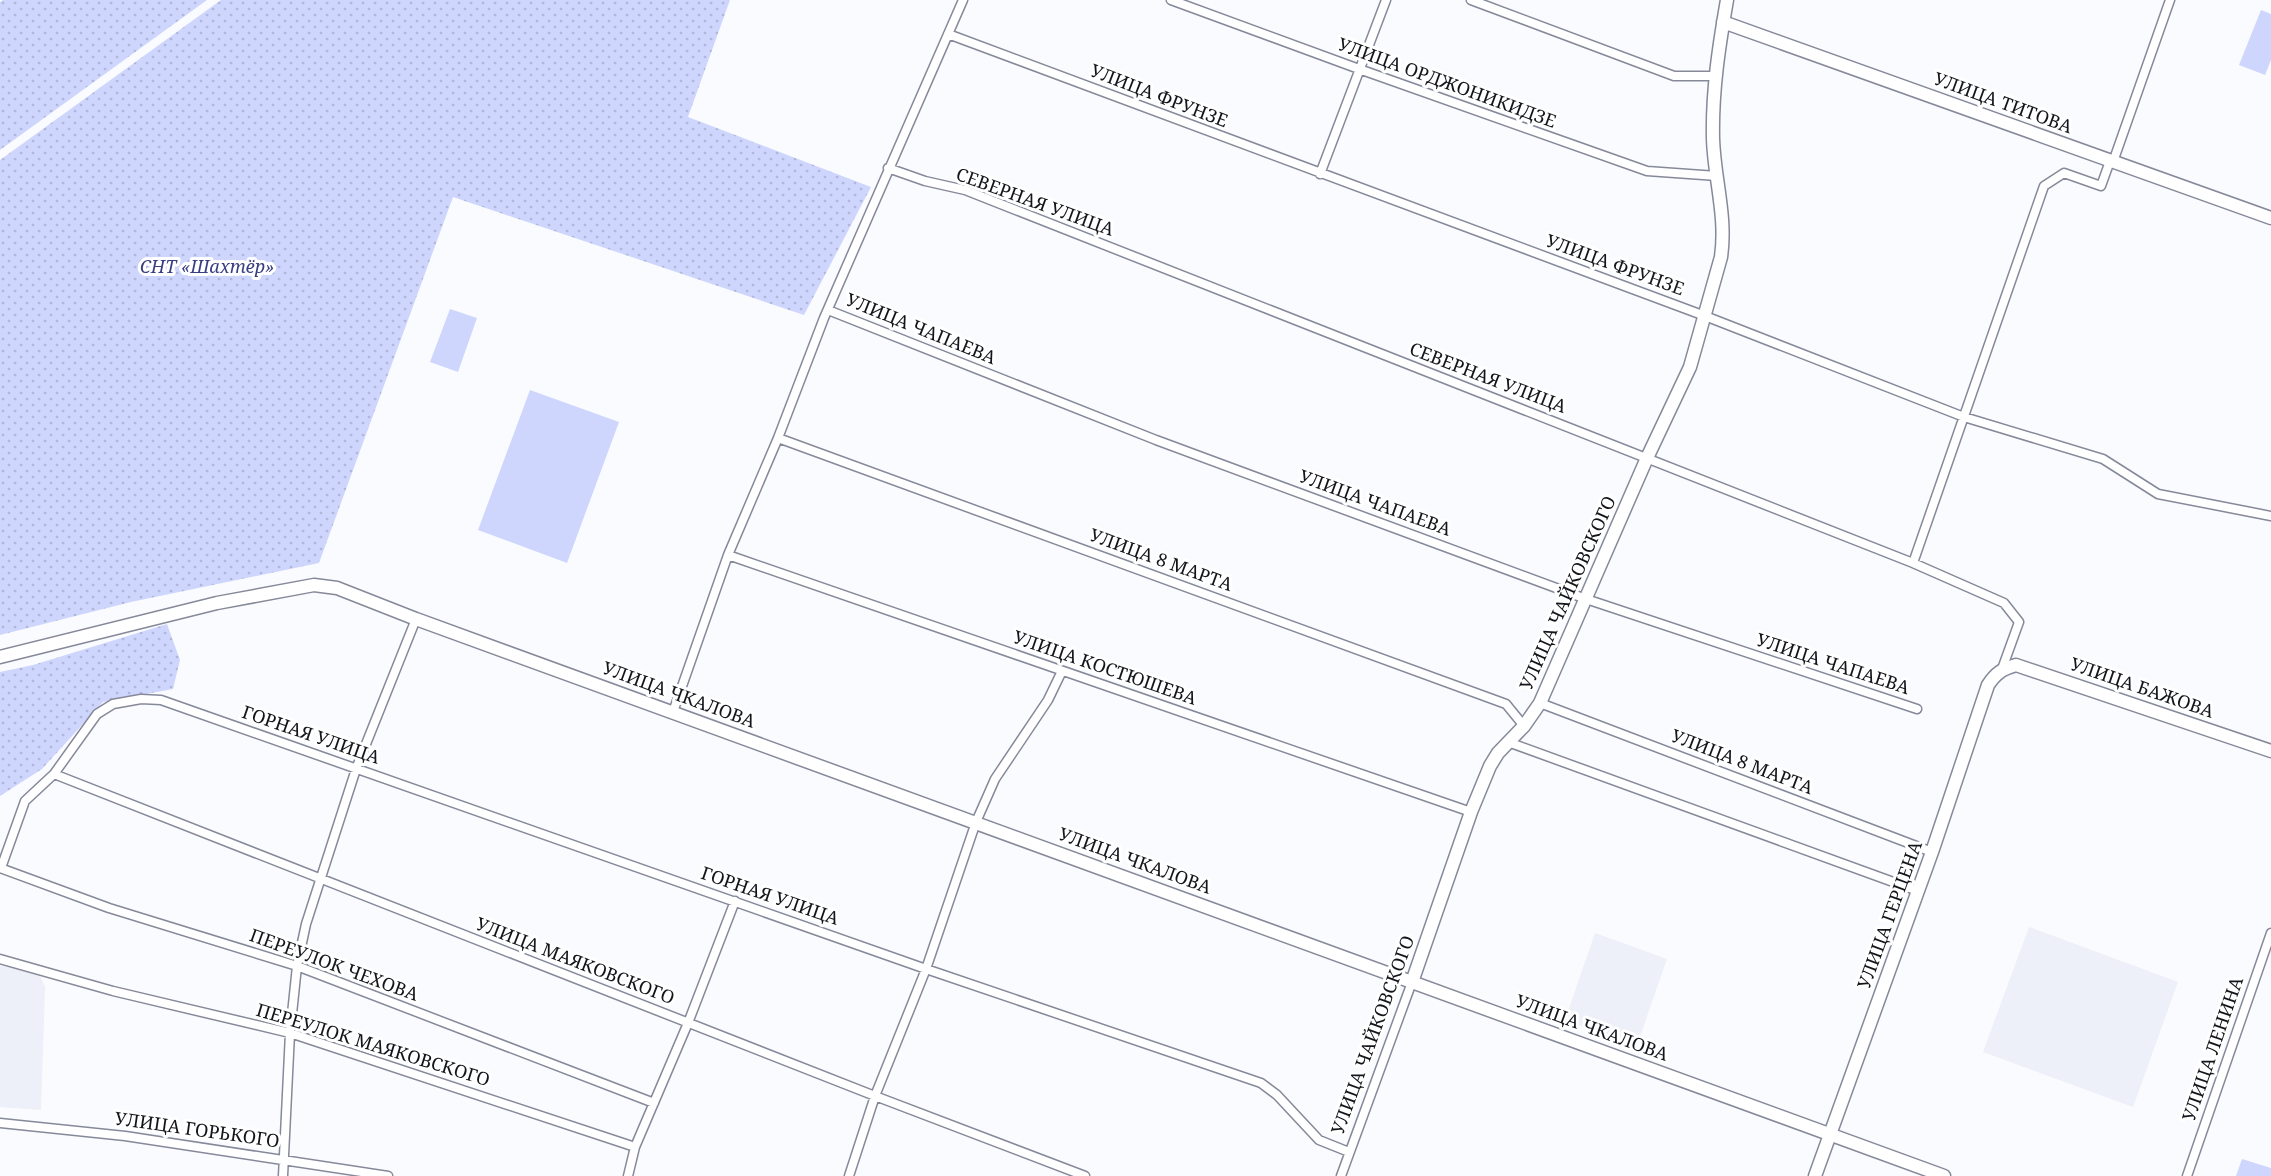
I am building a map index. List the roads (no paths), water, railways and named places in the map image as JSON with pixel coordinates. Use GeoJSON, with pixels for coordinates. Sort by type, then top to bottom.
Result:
{"type":"FeatureCollection","features":[{"type":"Feature","properties":{"kind":"street"},"geometry":{"type":"LineString","coordinates":[[673,712],[728,555],[888,168],[963,0]]}},
{"type":"Feature","properties":{"kind":"street","name":"УЛИЦА ОРДЖОНИКИДЗЕ"},"geometry":{"type":"LineString","coordinates":[[1172,0],[1647,171],[1717,176]]}},
{"type":"Feature","properties":{"kind":"street"},"geometry":{"type":"LineString","coordinates":[[1320,174],[1386,0]]}},
{"type":"Feature","properties":{"kind":"street"},"geometry":{"type":"LineString","coordinates":[[1470,0],[1674,76],[1715,76]]}},
{"type":"Feature","properties":{"kind":"street","name":"УЛИЦА ЧАЙКОВСКОГО"},"geometry":{"type":"LineString","coordinates":[[1341,1176],[1471,812],[1490,766],[1540,703],[1647,458],[1690,367],[1721,257],[1723,240],[1713,139],[1715,76],[1727,0]]}},
{"type":"Feature","properties":{"kind":"street"},"geometry":{"type":"LineString","coordinates":[[1913,563],[2044,186],[2064,173],[2101,186],[2170,0]]}},
{"type":"Feature","properties":{"kind":"street","name":"УЛИЦА ТИТОВА"},"geometry":{"type":"LineString","coordinates":[[1723,22],[2271,218]]}},
{"type":"Feature","properties":{"kind":"street","name":"УЛИЦА ФРУНЗЕ"},"geometry":{"type":"LineString","coordinates":[[948,34],[1705,316],[1964,417],[2103,459],[2158,494],[2271,516]]}},
{"type":"Feature","properties":{"kind":"street","name":"СЕВЕРНАЯ УЛИЦА"},"geometry":{"type":"LineString","coordinates":[[888,168],[925,181],[964,190],[1913,563],[2004,603],[2019,622],[2002,669]]}},
{"type":"Feature","properties":{"kind":"street","name":"УЛИЦА ЧАПАЕВА"},"geometry":{"type":"LineString","coordinates":[[828,310],[1156,440],[1586,599],[1917,710]]}},
{"type":"Feature","properties":{"kind":"street","name":"УЛИЦА 8 МАРТА"},"geometry":{"type":"LineString","coordinates":[[778,438],[1506,704],[1524,726]]}},
{"type":"Feature","properties":{"kind":"street","name":"УЛИЦА КОСТЮШЕВА"},"geometry":{"type":"LineString","coordinates":[[728,555],[1471,812]]}},
{"type":"Feature","properties":{"kind":"street","name":"УЛИЦА ЧКАЛОВА"},"geometry":{"type":"LineString","coordinates":[[0,657],[217,603],[314,585],[337,588],[416,619],[1944,1176]]}},
{"type":"Feature","properties":{"kind":"street"},"geometry":{"type":"LineString","coordinates":[[283,1176],[290,1033],[297,966],[306,924],[356,769],[416,619]]}},
{"type":"Feature","properties":{"kind":"street","name":"УЛИЦА БАЖОВА"},"geometry":{"type":"LineString","coordinates":[[2002,669],[2016,665],[2271,751]]}},
{"type":"Feature","properties":{"kind":"street","name":"УЛИЦА ГЕРЦЕНА"},"geometry":{"type":"LineString","coordinates":[[1815,1176],[1932,852],[1988,685],[2002,669]]}},
{"type":"Feature","properties":{"kind":"street"},"geometry":{"type":"LineString","coordinates":[[849,1176],[875,1096],[926,969],[976,822],[995,779],[1048,700],[1062,671]]}},
{"type":"Feature","properties":{"kind":"street","name":"ГОРНАЯ УЛИЦА"},"geometry":{"type":"LineString","coordinates":[[54,774],[97,714],[113,704],[141,699],[161,700],[926,969],[1261,1083],[1277,1095],[1319,1140],[1349,1152]]}},
{"type":"Feature","properties":{"kind":"street","name":"УЛИЦА 8 МАРТА"},"geometry":{"type":"LineString","coordinates":[[1540,703],[1932,852]]}},
{"type":"Feature","properties":{"kind":"street"},"geometry":{"type":"LineString","coordinates":[[1508,742],[1918,891]]}},
{"type":"Feature","properties":{"kind":"street"},"geometry":{"type":"LineString","coordinates":[[0,868],[25,801],[54,774]]}},
{"type":"Feature","properties":{"kind":"street","name":"УЛИЦА МАЯКОВСКОГО"},"geometry":{"type":"LineString","coordinates":[[54,774],[1085,1176]]}},
{"type":"Feature","properties":{"kind":"street","name":"ПЕРЕУЛОК ЧЕХОВА"},"geometry":{"type":"LineString","coordinates":[[0,868],[109,908],[297,966],[654,1103]]}},
{"type":"Feature","properties":{"kind":"street"},"geometry":{"type":"LineString","coordinates":[[628,1176],[635,1147],[688,1023],[735,901]]}},
{"type":"Feature","properties":{"kind":"street","name":"УЛИЦА ЛЕНИНА"},"geometry":{"type":"LineString","coordinates":[[2187,1176],[2271,933]]}},
{"type":"Feature","properties":{"kind":"street","name":"ПЕРЕУЛОК МАЯКОВСКОГО"},"geometry":{"type":"LineString","coordinates":[[0,959],[113,991],[290,1033],[635,1147]]}},
{"type":"Feature","properties":{"kind":"street","name":"УЛИЦА ГОРЬКОГО"},"geometry":{"type":"LineString","coordinates":[[0,1123],[125,1136],[388,1176]]}},
{"type":"Feature","properties":{"kind":"park label","name":"СНТ «Шахтёр»"},"geometry":{"type":"Point","coordinates":[207,267]}}]}
